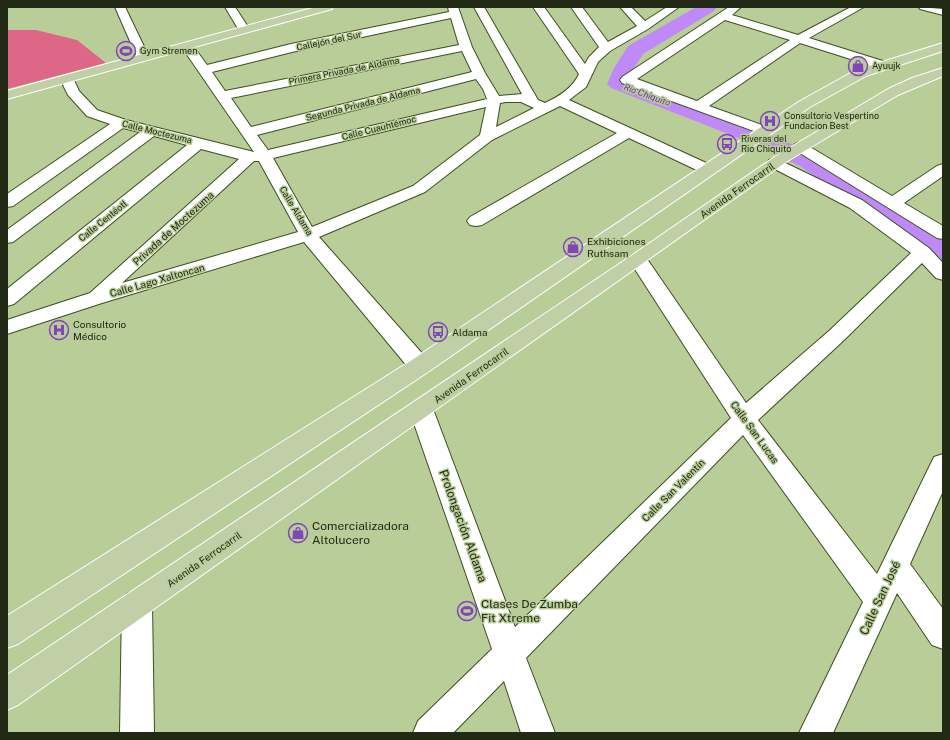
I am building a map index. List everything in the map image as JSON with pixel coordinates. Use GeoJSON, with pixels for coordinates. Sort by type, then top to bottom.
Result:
{"type":"FeatureCollection","features":[{"type":"Feature","properties":{"kind":"main road"},"geometry":{"type":"LineString","coordinates":[[7,95],[328,7]]}},
{"type":"Feature","properties":{"kind":"main road"},"geometry":{"type":"LineString","coordinates":[[7,633],[420,366],[805,104],[861,73],[882,65],[943,47]]}},
{"type":"Feature","properties":{"kind":"main road","name":"Avenida Ferrocarril"},"geometry":{"type":"LineString","coordinates":[[7,694],[638,260],[788,155],[893,92],[943,72]]}},
{"type":"Feature","properties":{"kind":"main road"},"geometry":{"type":"LineString","coordinates":[[652,209],[688,225]]}},
{"type":"Feature","properties":{"kind":"street"},"geometry":{"type":"LineString","coordinates":[[120,7],[143,57]]}},
{"type":"Feature","properties":{"kind":"street"},"geometry":{"type":"LineString","coordinates":[[230,7],[244,30]]}},
{"type":"Feature","properties":{"kind":"street"},"geometry":{"type":"LineString","coordinates":[[479,7],[525,86],[532,101]]}},
{"type":"Feature","properties":{"kind":"street"},"geometry":{"type":"LineString","coordinates":[[538,7],[585,73]]}},
{"type":"Feature","properties":{"kind":"street"},"geometry":{"type":"LineString","coordinates":[[576,7],[606,48]]}},
{"type":"Feature","properties":{"kind":"street"},"geometry":{"type":"LineString","coordinates":[[625,7],[644,27]]}},
{"type":"Feature","properties":{"kind":"street","name":"Calle Lago Xaltoncan"},"geometry":{"type":"LineString","coordinates":[[7,327],[95,298],[308,235],[419,189],[487,137],[560,101],[581,84],[585,73],[593,60],[606,48],[644,27],[659,11],[674,7]]}},
{"type":"Feature","properties":{"kind":"street"},"geometry":{"type":"LineString","coordinates":[[736,7],[725,16],[627,80],[698,107],[758,136]]}},
{"type":"Feature","properties":{"kind":"street"},"geometry":{"type":"LineString","coordinates":[[698,107],[799,39],[859,7]]}},
{"type":"Feature","properties":{"kind":"street"},"geometry":{"type":"LineString","coordinates":[[924,7],[943,12]]}},
{"type":"Feature","properties":{"kind":"street"},"geometry":{"type":"LineString","coordinates":[[455,11],[466,47],[479,74],[492,94],[487,137]]}},
{"type":"Feature","properties":{"kind":"street","name":"Callejón del Sur"},"geometry":{"type":"LineString","coordinates":[[204,70],[291,48],[455,11]]}},
{"type":"Feature","properties":{"kind":"street"},"geometry":{"type":"LineString","coordinates":[[725,16],[882,65]]}},
{"type":"Feature","properties":{"kind":"street","name":"Calle Aldama"},"geometry":{"type":"LineString","coordinates":[[187,46],[247,133],[257,157],[308,235],[420,366]]}},
{"type":"Feature","properties":{"kind":"street","name":"Primera Privada de Aldama"},"geometry":{"type":"LineString","coordinates":[[222,96],[466,47]]}},
{"type":"Feature","properties":{"kind":"street","name":"Segunda Privada de Aldama"},"geometry":{"type":"LineString","coordinates":[[247,133],[479,74]]}},
{"type":"Feature","properties":{"kind":"street","name":"Calle Moctezuma"},"geometry":{"type":"LineString","coordinates":[[68,79],[73,92],[92,113],[121,123],[257,157]]}},
{"type":"Feature","properties":{"kind":"street"},"geometry":{"type":"LineString","coordinates":[[492,94],[525,86]]}},
{"type":"Feature","properties":{"kind":"street"},"geometry":{"type":"LineString","coordinates":[[492,94],[532,101],[544,108]]}},
{"type":"Feature","properties":{"kind":"street","name":"Calle Cuauhtémoc"},"geometry":{"type":"LineString","coordinates":[[257,157],[492,94]]}},
{"type":"Feature","properties":{"kind":"street"},"geometry":{"type":"LineString","coordinates":[[560,101],[626,133],[709,170]]}},
{"type":"Feature","properties":{"kind":"street"},"geometry":{"type":"LineString","coordinates":[[7,202],[121,123]]}},
{"type":"Feature","properties":{"kind":"street"},"geometry":{"type":"LineString","coordinates":[[7,238],[151,131]]}},
{"type":"Feature","properties":{"kind":"street"},"geometry":{"type":"LineString","coordinates":[[476,221],[626,133]]}},
{"type":"Feature","properties":{"kind":"street","name":"Calle Centéotl"},"geometry":{"type":"LineString","coordinates":[[7,299],[199,143]]}},
{"type":"Feature","properties":{"kind":"street"},"geometry":{"type":"LineString","coordinates":[[788,155],[892,203],[943,234]]}},
{"type":"Feature","properties":{"kind":"street"},"geometry":{"type":"LineString","coordinates":[[788,155],[922,252],[943,274]]}},
{"type":"Feature","properties":{"kind":"street","name":"Privada de Moctezuma"},"geometry":{"type":"LineString","coordinates":[[95,298],[257,157]]}},
{"type":"Feature","properties":{"kind":"street"},"geometry":{"type":"LineString","coordinates":[[892,203],[943,169]]}},
{"type":"Feature","properties":{"kind":"street","name":"Calle San Valentín"},"geometry":{"type":"LineString","coordinates":[[430,733],[744,419],[836,336],[922,252]]}},
{"type":"Feature","properties":{"kind":"street","name":"Calle San Lucas"},"geometry":{"type":"LineString","coordinates":[[638,260],[744,419],[879,600]]}},
{"type":"Feature","properties":{"kind":"street","name":"Prolongación Aldama"},"geometry":{"type":"LineString","coordinates":[[421,409],[538,733]]}},
{"type":"Feature","properties":{"kind":"street","name":"Calle San José"},"geometry":{"type":"LineString","coordinates":[[816,733],[943,464]]}},
{"type":"Feature","properties":{"kind":"street"},"geometry":{"type":"LineString","coordinates":[[895,566],[943,634]]}},
{"type":"Feature","properties":{"kind":"street"},"geometry":{"type":"LineString","coordinates":[[137,733],[138,604]]}},
{"type":"Feature","properties":{"kind":"shaded area"},"geometry":{"type":"Polygon","coordinates":[[[7,30],[36,30],[77,40],[106,63],[7,89],[7,30]]]}},
{"type":"Feature","properties":{"kind":"waterway","name":"Rio Chiquito"},"geometry":{"type":"LineString","coordinates":[[708,7],[635,50],[624,68],[618,84],[733,127],[769,143]]}},
{"type":"Feature","properties":{"kind":"waterway","name":"Rio Chiquito"},"geometry":{"type":"LineString","coordinates":[[780,148],[809,161],[943,253]]}},
{"type":"Feature","properties":{"kind":"place","name":"Gym Stremen"},"geometry":{"type":"Point","coordinates":[126,51]}},
{"type":"Feature","properties":{"kind":"place","name":"Ayuujk"},"geometry":{"type":"Point","coordinates":[858,66]}},
{"type":"Feature","properties":{"kind":"place","name":"Consultorio Vespertino Fundacion Best"},"geometry":{"type":"Point","coordinates":[770,121]}},
{"type":"Feature","properties":{"kind":"place","name":"Riveras del Rio Chiquito"},"geometry":{"type":"Point","coordinates":[727,144]}},
{"type":"Feature","properties":{"kind":"place","name":"Exhibiciones Ruthsam"},"geometry":{"type":"Point","coordinates":[573,247]}},
{"type":"Feature","properties":{"kind":"place","name":"Consultorio Médico"},"geometry":{"type":"Point","coordinates":[59,330]}},
{"type":"Feature","properties":{"kind":"place","name":"Aldama"},"geometry":{"type":"Point","coordinates":[438,332]}},
{"type":"Feature","properties":{"kind":"place","name":"Comercializadora Altolucero"},"geometry":{"type":"Point","coordinates":[298,533]}},
{"type":"Feature","properties":{"kind":"place","name":"Clases De Zumba Fit Xtreme"},"geometry":{"type":"Point","coordinates":[467,611]}}]}
